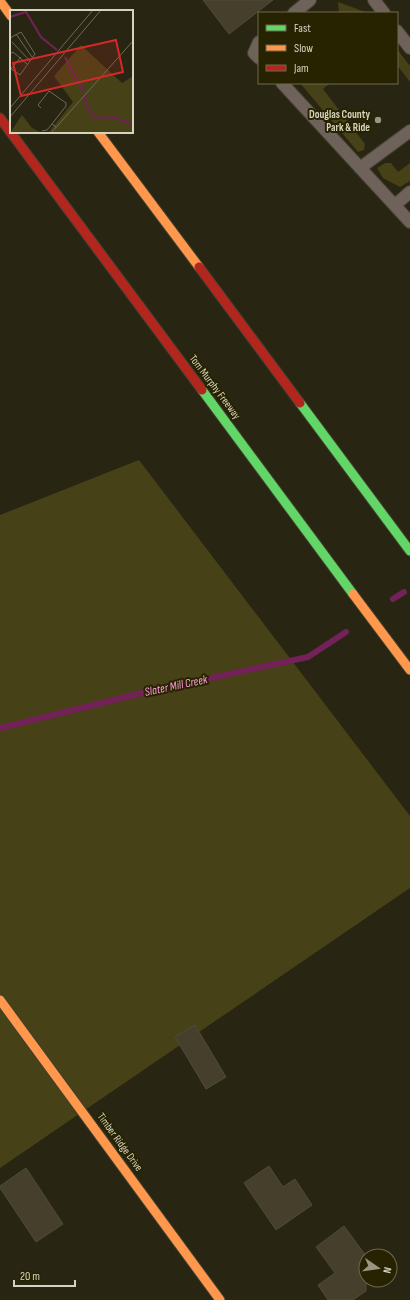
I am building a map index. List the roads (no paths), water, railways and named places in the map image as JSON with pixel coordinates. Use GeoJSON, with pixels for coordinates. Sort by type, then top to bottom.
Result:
{"type":"FeatureCollection","features":[{"type":"Feature","properties":{"kind":"main road"},"geometry":{"type":"LineString","coordinates":[[0,1],[10,15]]}},
{"type":"Feature","properties":{"kind":"main road","name":"Tom Murphy Freeway"},"geometry":{"type":"LineString","coordinates":[[0,118],[10,131]]}},
{"type":"Feature","properties":{"kind":"main road","name":"Tom Murphy Freeway"},"geometry":{"type":"LineString","coordinates":[[11,133],[410,670]]}},
{"type":"Feature","properties":{"kind":"main road"},"geometry":{"type":"LineString","coordinates":[[99,133],[410,551]]}},
{"type":"Feature","properties":{"kind":"main road","name":"Timber Ridge Drive"},"geometry":{"type":"LineString","coordinates":[[0,1000],[220,1300]]}},
{"type":"Feature","properties":{"kind":"lane"},"geometry":{"type":"LineString","coordinates":[[295,12],[310,0]]}},
{"type":"Feature","properties":{"kind":"lane"},"geometry":{"type":"LineString","coordinates":[[398,32],[410,48]]}},
{"type":"Feature","properties":{"kind":"lane"},"geometry":{"type":"LineString","coordinates":[[258,44],[254,53],[258,57]]}},
{"type":"Feature","properties":{"kind":"lane"},"geometry":{"type":"LineString","coordinates":[[283,84],[410,222]]}},
{"type":"Feature","properties":{"kind":"lane"},"geometry":{"type":"LineString","coordinates":[[360,168],[410,131]]}},
{"type":"Feature","properties":{"kind":"lane"},"geometry":{"type":"LineString","coordinates":[[395,205],[410,192]]}},
{"type":"Feature","properties":{"kind":"waterway","name":"Slater Mill Creek"},"geometry":{"type":"LineString","coordinates":[[393,599],[404,592]]}},
{"type":"Feature","properties":{"kind":"waterway","name":"Slater Mill Creek"},"geometry":{"type":"LineString","coordinates":[[0,728],[146,692],[308,657],[346,632]]}},
{"type":"Feature","properties":{"kind":"place","name":"Douglas County Park & Ride"},"geometry":{"type":"Point","coordinates":[378,120]}}]}
